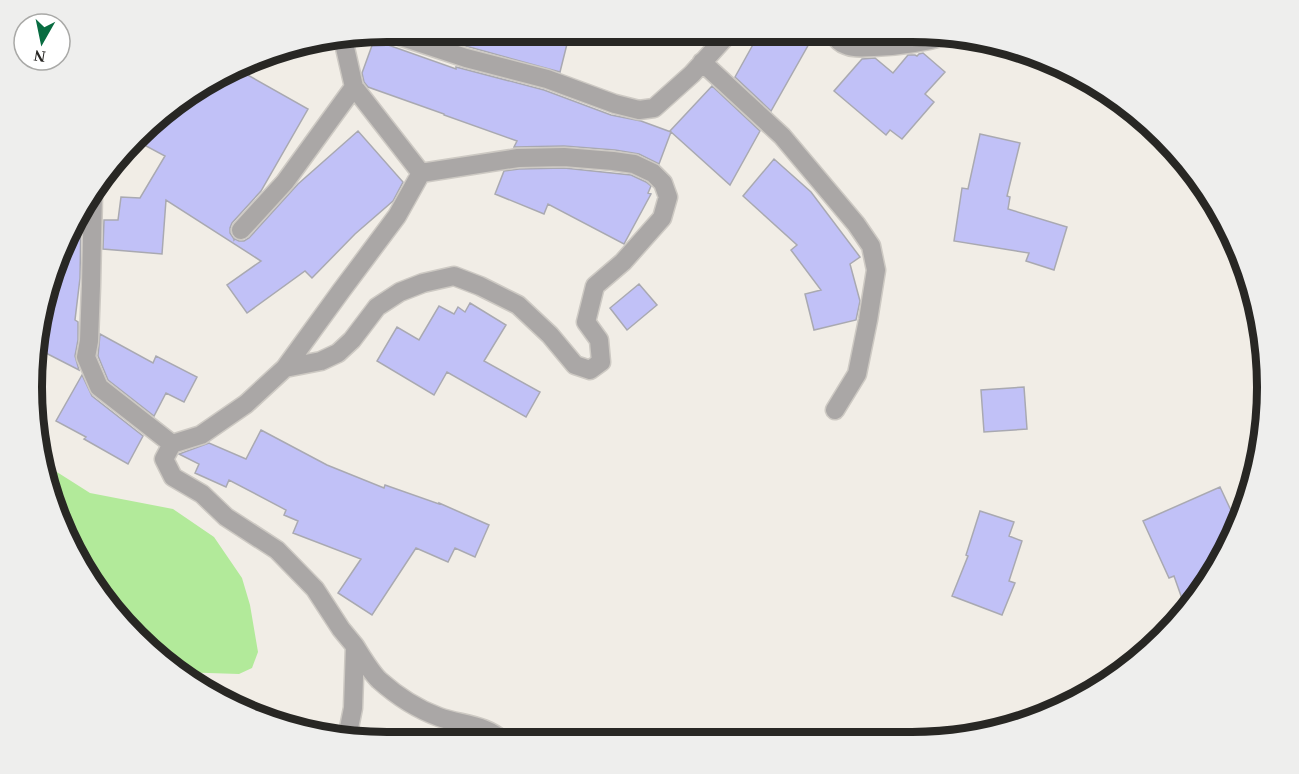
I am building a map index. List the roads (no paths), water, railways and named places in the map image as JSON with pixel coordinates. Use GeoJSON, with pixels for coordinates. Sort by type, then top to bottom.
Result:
{"type":"FeatureCollection","features":[{"type":"Feature","properties":{"kind":"street"},"geometry":{"type":"LineString","coordinates":[[417,42],[639,110],[654,108],[692,74],[721,42]]}},
{"type":"Feature","properties":{"kind":"street"},"geometry":{"type":"LineString","coordinates":[[841,42],[859,48],[923,42]]}},
{"type":"Feature","properties":{"kind":"street"},"geometry":{"type":"LineString","coordinates":[[345,45],[354,87],[421,173]]}},
{"type":"Feature","properties":{"kind":"street"},"geometry":{"type":"LineString","coordinates":[[702,62],[782,136],[856,224],[871,246],[876,270],[857,374],[835,410]]}},
{"type":"Feature","properties":{"kind":"street"},"geometry":{"type":"LineString","coordinates":[[241,230],[285,182],[354,87]]}},
{"type":"Feature","properties":{"kind":"street"},"geometry":{"type":"LineString","coordinates":[[285,368],[321,361],[338,353],[352,340],[377,307],[400,292],[423,283],[454,276],[480,285],[518,305],[550,335],[575,364],[590,370],[601,362],[599,340],[586,322],[595,286],[623,261],[662,218],[668,197],[663,183],[653,173],[633,164],[564,157],[518,158],[421,173]]}},
{"type":"Feature","properties":{"kind":"street"},"geometry":{"type":"LineString","coordinates":[[421,173],[397,216],[285,368],[246,404],[201,435],[172,444],[164,459],[173,477],[202,494],[226,517],[276,550],[315,590],[378,679],[409,704],[441,718],[477,726],[490,732]]}},
{"type":"Feature","properties":{"kind":"street"},"geometry":{"type":"LineString","coordinates":[[93,207],[91,286],[86,357],[99,387],[172,444]]}},
{"type":"Feature","properties":{"kind":"street"},"geometry":{"type":"LineString","coordinates":[[349,730],[353,708],[355,646]]}}]}
